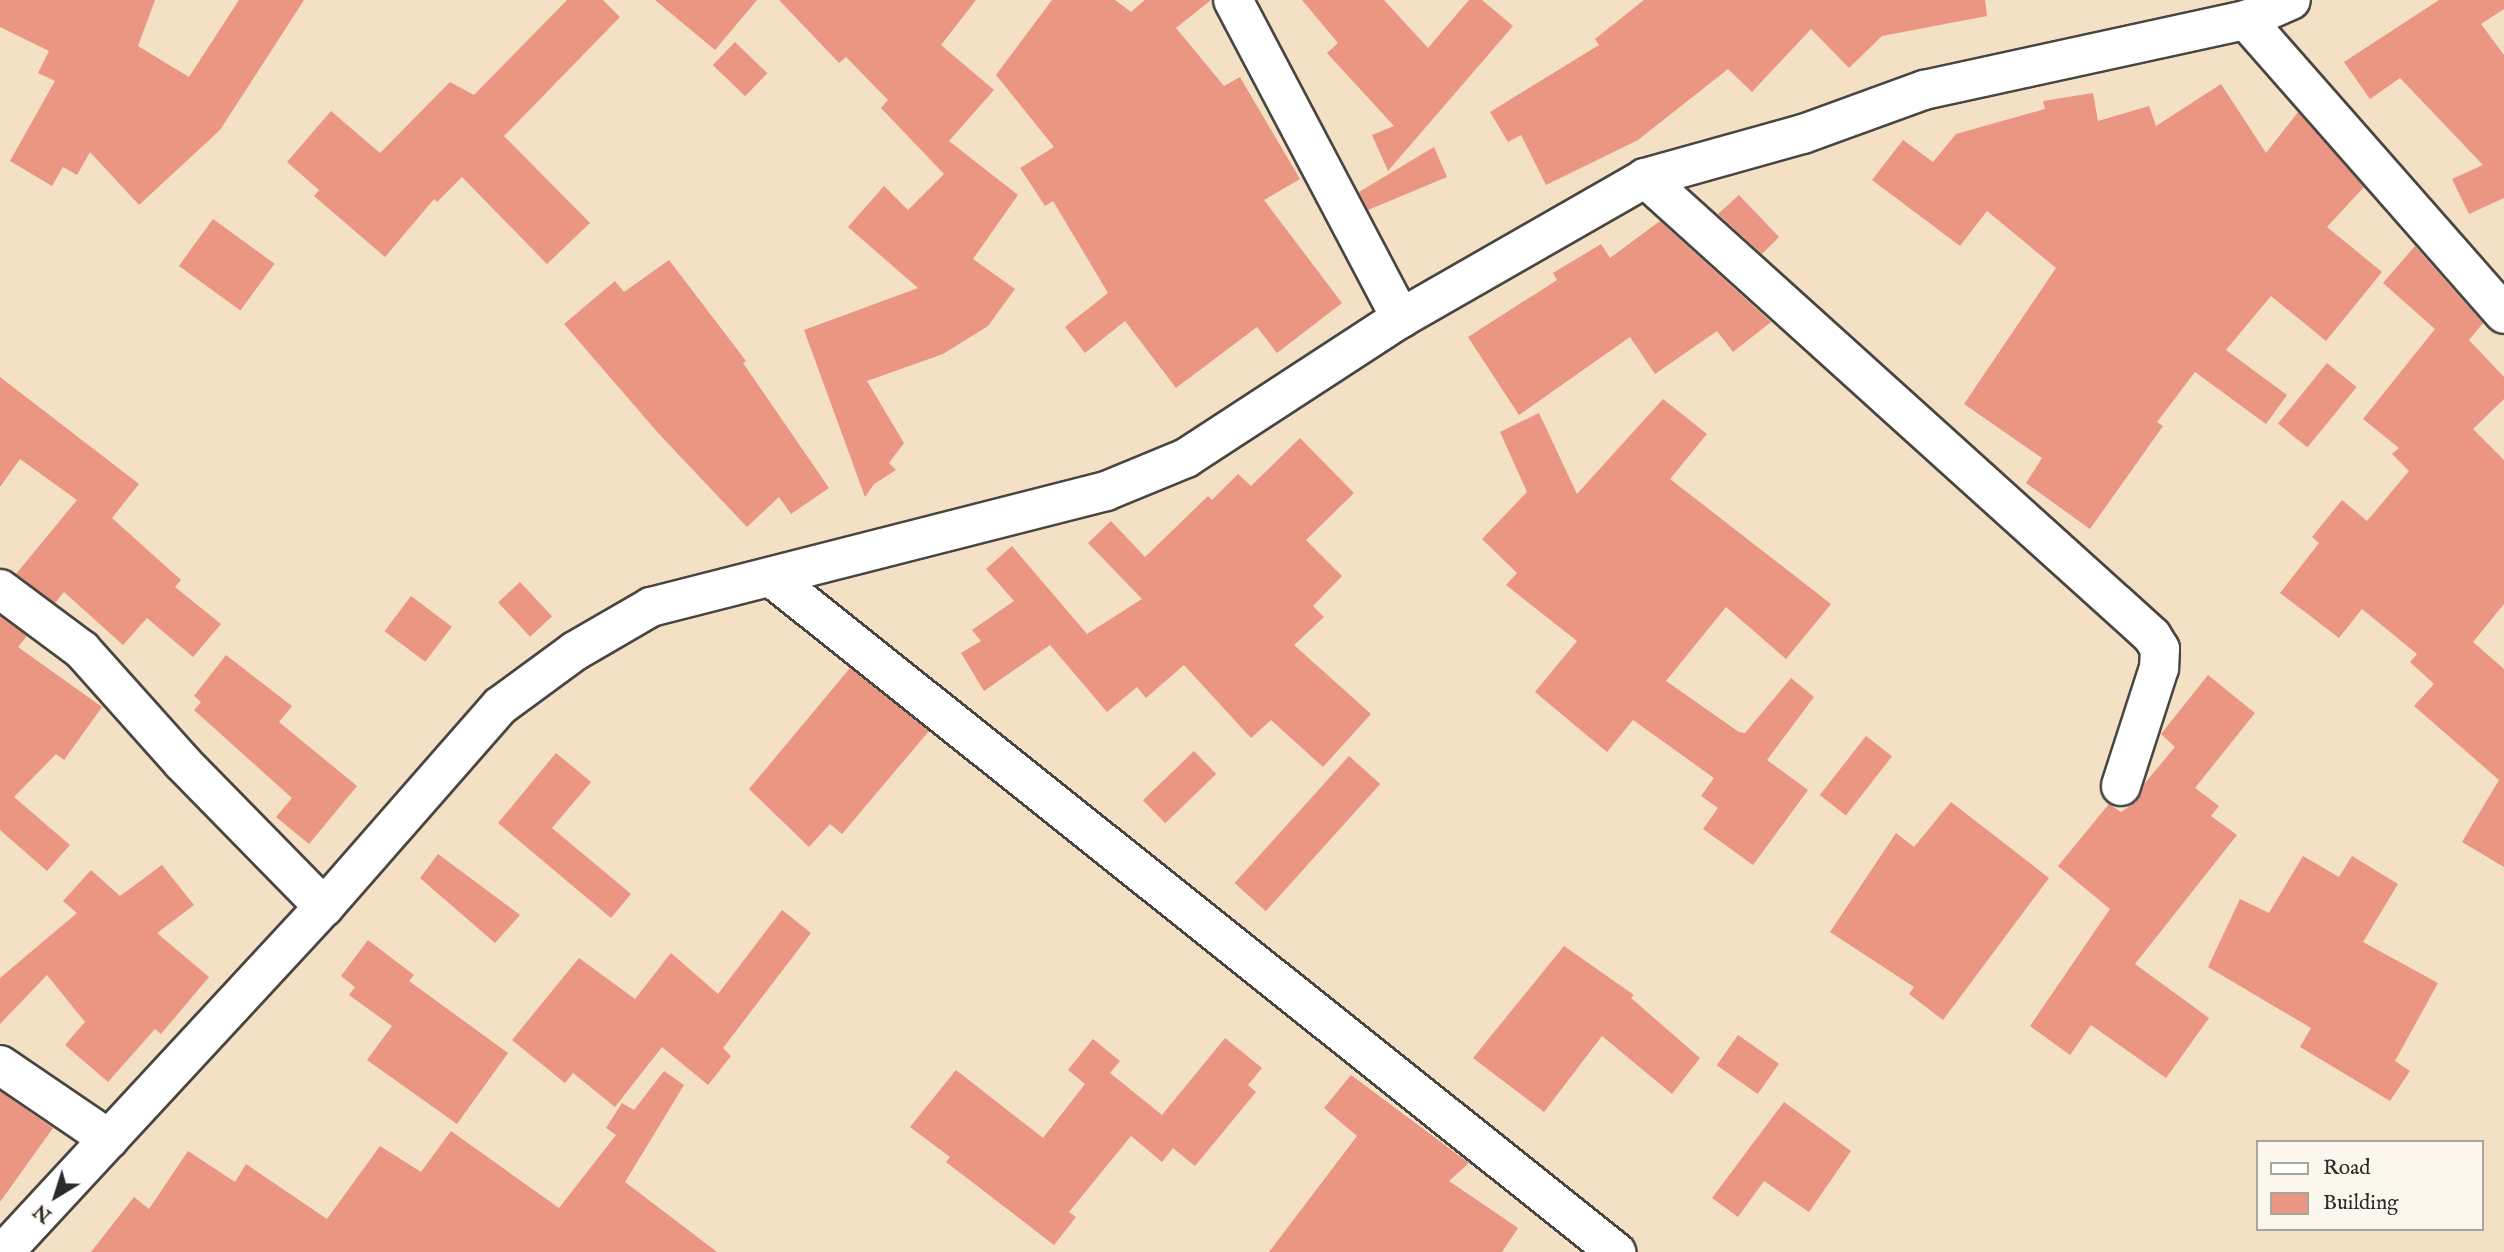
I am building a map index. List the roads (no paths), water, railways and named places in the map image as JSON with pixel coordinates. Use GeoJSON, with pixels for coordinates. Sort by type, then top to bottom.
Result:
{"type":"FeatureCollection","features":[{"type":"Feature","properties":{"kind":"street"},"geometry":{"type":"LineString","coordinates":[[1233,0],[1401,318]]}},
{"type":"Feature","properties":{"kind":"street"},"geometry":{"type":"LineString","coordinates":[[4,1252],[324,907],[500,706],[575,651],[650,607],[1106,491],[1186,458],[1401,318],[1645,178],[1803,134],[1924,90],[2246,20],[2291,0]]}},
{"type":"Feature","properties":{"kind":"street"},"geometry":{"type":"LineString","coordinates":[[2246,20],[2504,314]]}},
{"type":"Feature","properties":{"kind":"street"},"geometry":{"type":"LineString","coordinates":[[1645,178],[2152,636],[2160,649],[2159,668],[2121,786]]}},
{"type":"Feature","properties":{"kind":"street"},"geometry":{"type":"LineString","coordinates":[[771,577],[1616,1252]]}},
{"type":"Feature","properties":{"kind":"street"},"geometry":{"type":"LineString","coordinates":[[0,589],[82,650],[183,762],[324,907]]}},
{"type":"Feature","properties":{"kind":"street"},"geometry":{"type":"LineString","coordinates":[[0,1065],[109,1139]]}}]}
